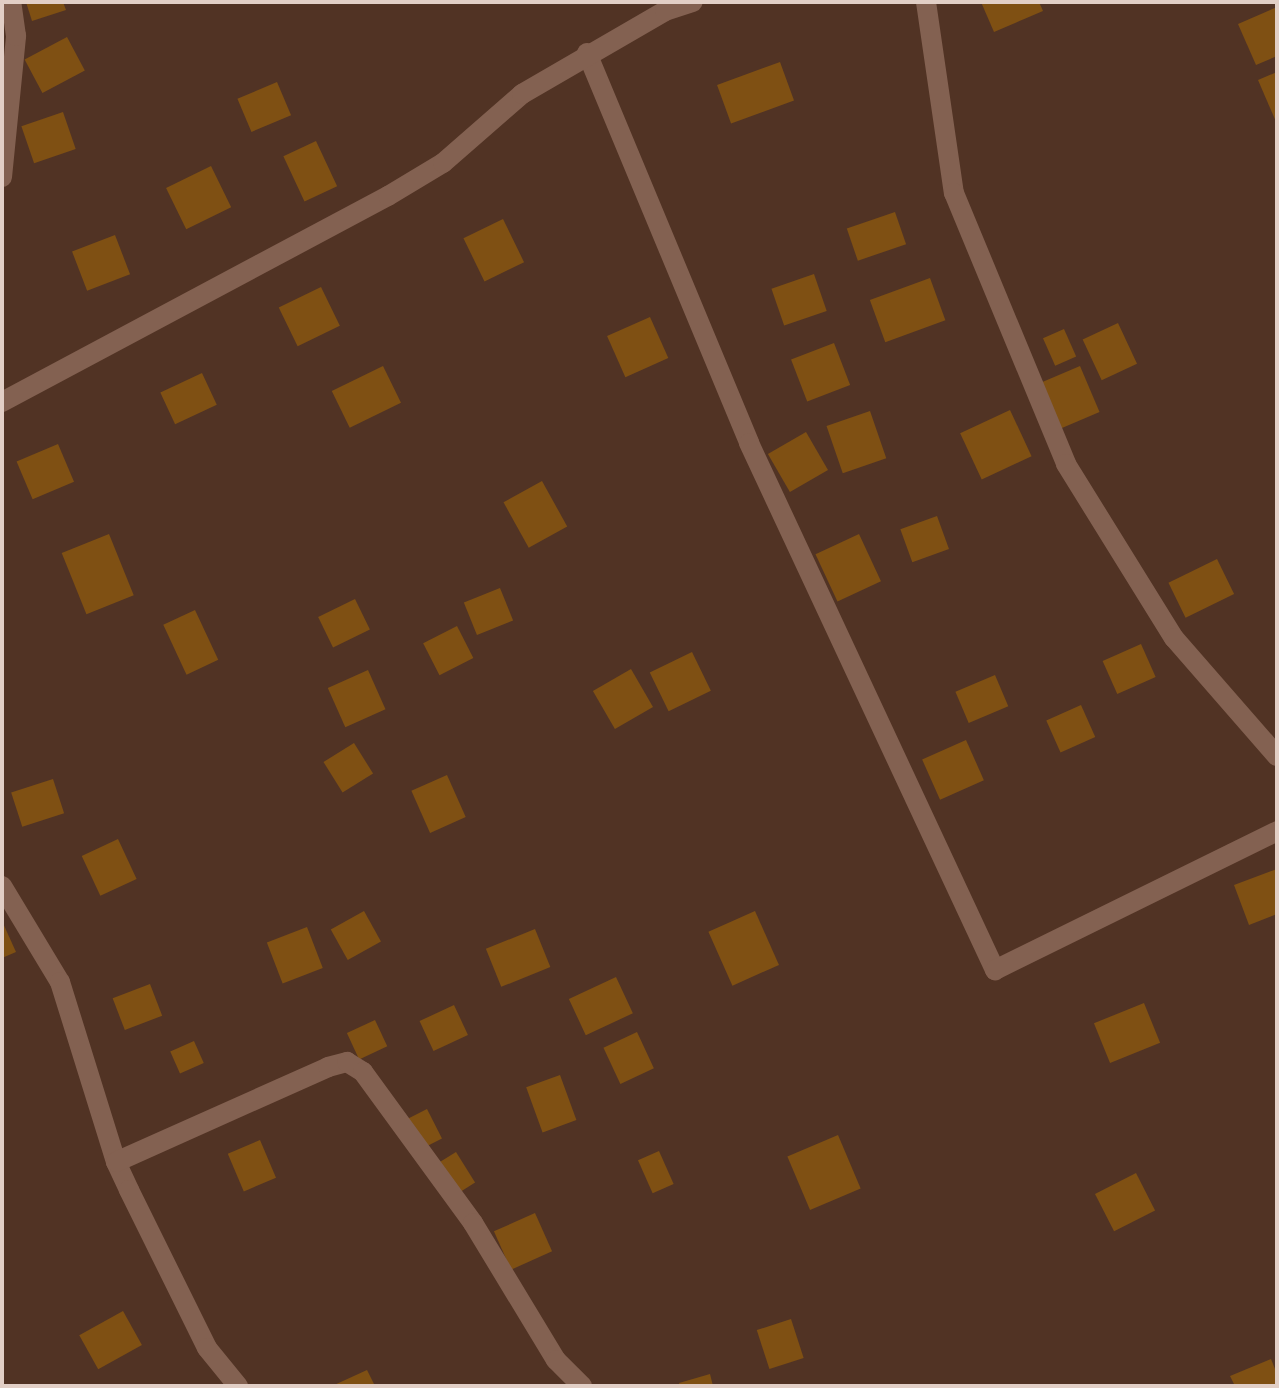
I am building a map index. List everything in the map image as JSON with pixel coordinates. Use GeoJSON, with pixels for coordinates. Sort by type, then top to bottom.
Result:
{"type":"FeatureCollection","features":[{"type":"Feature","properties":{"kind":"street"},"geometry":{"type":"LineString","coordinates":[[2,177],[16,36],[11,2]]}},
{"type":"Feature","properties":{"kind":"street"},"geometry":{"type":"LineString","coordinates":[[2,402],[432,170],[522,94],[587,53],[665,11],[693,2]]}},
{"type":"Feature","properties":{"kind":"street"},"geometry":{"type":"LineString","coordinates":[[926,2],[954,193],[1066,464],[1174,638],[1277,756]]}},
{"type":"Feature","properties":{"kind":"street"},"geometry":{"type":"LineString","coordinates":[[587,53],[749,443],[995,970],[1277,831]]}},
{"type":"Feature","properties":{"kind":"street"},"geometry":{"type":"LineString","coordinates":[[2,886],[60,982],[116,1162],[207,1348],[238,1386]]}},
{"type":"Feature","properties":{"kind":"street"},"geometry":{"type":"LineString","coordinates":[[116,1162],[328,1067],[347,1062],[363,1072],[473,1223],[556,1360],[582,1386]]}},
{"type":"Feature","properties":{"kind":"building"},"geometry":{"type":"Polygon","coordinates":[[[26,2],[63,2],[66,10],[32,21],[26,2]]]}},
{"type":"Feature","properties":{"kind":"building"},"geometry":{"type":"Polygon","coordinates":[[[981,2],[1039,2],[1043,11],[994,32],[981,2]]]}},
{"type":"Feature","properties":{"kind":"building"},"geometry":{"type":"Polygon","coordinates":[[[1277,7],[1277,56],[1256,65],[1238,24],[1277,7]]]}},
{"type":"Feature","properties":{"kind":"building"},"geometry":{"type":"Polygon","coordinates":[[[67,37],[85,71],[42,93],[25,60],[67,37]]]}},
{"type":"Feature","properties":{"kind":"building"},"geometry":{"type":"Polygon","coordinates":[[[780,62],[794,101],[731,123],[717,85],[780,62]]]}},
{"type":"Feature","properties":{"kind":"building"},"geometry":{"type":"Polygon","coordinates":[[[1277,72],[1277,124],[1258,80],[1277,72]]]}},
{"type":"Feature","properties":{"kind":"building"},"geometry":{"type":"Polygon","coordinates":[[[277,82],[291,115],[251,132],[237,99],[277,82]]]}},
{"type":"Feature","properties":{"kind":"building"},"geometry":{"type":"Polygon","coordinates":[[[63,112],[76,149],[34,163],[21,126],[63,112]]]}},
{"type":"Feature","properties":{"kind":"building"},"geometry":{"type":"Polygon","coordinates":[[[316,141],[337,186],[305,202],[283,156],[316,141]]]}},
{"type":"Feature","properties":{"kind":"building"},"geometry":{"type":"Polygon","coordinates":[[[211,166],[231,207],[186,229],[166,188],[211,166]]]}},
{"type":"Feature","properties":{"kind":"building"},"geometry":{"type":"Polygon","coordinates":[[[895,212],[906,244],[858,261],[847,229],[895,212]]]}},
{"type":"Feature","properties":{"kind":"building"},"geometry":{"type":"Polygon","coordinates":[[[503,219],[524,262],[484,281],[463,238],[503,219]]]}},
{"type":"Feature","properties":{"kind":"building"},"geometry":{"type":"Polygon","coordinates":[[[115,235],[130,274],[87,291],[72,251],[115,235]]]}},
{"type":"Feature","properties":{"kind":"building"},"geometry":{"type":"Polygon","coordinates":[[[814,274],[827,311],[784,326],[771,289],[814,274]]]}},
{"type":"Feature","properties":{"kind":"building"},"geometry":{"type":"Polygon","coordinates":[[[930,278],[945,320],[885,342],[870,300],[930,278]]]}},
{"type":"Feature","properties":{"kind":"building"},"geometry":{"type":"Polygon","coordinates":[[[321,287],[340,326],[298,346],[279,308],[321,287]]]}},
{"type":"Feature","properties":{"kind":"building"},"geometry":{"type":"Polygon","coordinates":[[[650,317],[668,358],[625,377],[607,336],[650,317]]]}},
{"type":"Feature","properties":{"kind":"building"},"geometry":{"type":"Polygon","coordinates":[[[1118,323],[1137,364],[1102,380],[1083,339],[1118,323]]]}},
{"type":"Feature","properties":{"kind":"building"},"geometry":{"type":"Polygon","coordinates":[[[1064,329],[1076,356],[1055,366],[1043,338],[1064,329]]]}},
{"type":"Feature","properties":{"kind":"building"},"geometry":{"type":"Polygon","coordinates":[[[834,343],[850,385],[807,401],[791,359],[834,343]]]}},
{"type":"Feature","properties":{"kind":"building"},"geometry":{"type":"Polygon","coordinates":[[[383,366],[401,403],[350,428],[332,391],[383,366]]]}},
{"type":"Feature","properties":{"kind":"building"},"geometry":{"type":"Polygon","coordinates":[[[1080,366],[1100,412],[1059,429],[1039,383],[1080,366]]]}},
{"type":"Feature","properties":{"kind":"building"},"geometry":{"type":"Polygon","coordinates":[[[202,373],[217,405],[175,424],[160,392],[202,373]]]}},
{"type":"Feature","properties":{"kind":"building"},"geometry":{"type":"Polygon","coordinates":[[[1010,410],[1032,456],[982,479],[960,433],[1010,410]]]}},
{"type":"Feature","properties":{"kind":"building"},"geometry":{"type":"Polygon","coordinates":[[[870,411],[886,458],[843,473],[827,426],[870,411]]]}},
{"type":"Feature","properties":{"kind":"building"},"geometry":{"type":"Polygon","coordinates":[[[806,432],[828,470],[790,492],[768,454],[806,432]]]}},
{"type":"Feature","properties":{"kind":"building"},"geometry":{"type":"Polygon","coordinates":[[[58,444],[74,482],[33,499],[17,462],[58,444]]]}},
{"type":"Feature","properties":{"kind":"building"},"geometry":{"type":"Polygon","coordinates":[[[542,481],[567,526],[529,548],[504,502],[542,481]]]}},
{"type":"Feature","properties":{"kind":"building"},"geometry":{"type":"Polygon","coordinates":[[[937,516],[949,549],[912,562],[900,529],[937,516]]]}},
{"type":"Feature","properties":{"kind":"building"},"geometry":{"type":"Polygon","coordinates":[[[109,534],[134,595],[86,614],[62,553],[109,534]]]}},
{"type":"Feature","properties":{"kind":"building"},"geometry":{"type":"Polygon","coordinates":[[[859,534],[881,581],[837,601],[815,554],[859,534]]]}},
{"type":"Feature","properties":{"kind":"building"},"geometry":{"type":"Polygon","coordinates":[[[1217,559],[1234,594],[1186,618],[1168,583],[1217,559]]]}},
{"type":"Feature","properties":{"kind":"building"},"geometry":{"type":"Polygon","coordinates":[[[500,588],[513,620],[477,635],[464,603],[500,588]]]}},
{"type":"Feature","properties":{"kind":"building"},"geometry":{"type":"Polygon","coordinates":[[[355,599],[370,630],[333,648],[318,617],[355,599]]]}},
{"type":"Feature","properties":{"kind":"building"},"geometry":{"type":"Polygon","coordinates":[[[195,610],[218,660],[187,675],[163,625],[195,610]]]}},
{"type":"Feature","properties":{"kind":"building"},"geometry":{"type":"Polygon","coordinates":[[[457,626],[473,658],[439,675],[423,643],[457,626]]]}},
{"type":"Feature","properties":{"kind":"building"},"geometry":{"type":"Polygon","coordinates":[[[1141,644],[1156,677],[1117,694],[1103,661],[1141,644]]]}},
{"type":"Feature","properties":{"kind":"building"},"geometry":{"type":"Polygon","coordinates":[[[692,652],[711,691],[669,711],[650,673],[692,652]]]}},
{"type":"Feature","properties":{"kind":"building"},"geometry":{"type":"Polygon","coordinates":[[[631,669],[653,707],[615,729],[593,691],[631,669]]]}},
{"type":"Feature","properties":{"kind":"building"},"geometry":{"type":"Polygon","coordinates":[[[368,670],[385,709],[345,727],[328,688],[368,670]]]}},
{"type":"Feature","properties":{"kind":"building"},"geometry":{"type":"Polygon","coordinates":[[[995,675],[1008,706],[969,723],[955,692],[995,675]]]}},
{"type":"Feature","properties":{"kind":"building"},"geometry":{"type":"Polygon","coordinates":[[[1081,705],[1095,737],[1061,752],[1046,720],[1081,705]]]}},
{"type":"Feature","properties":{"kind":"building"},"geometry":{"type":"Polygon","coordinates":[[[966,740],[984,780],[940,800],[922,760],[966,740]]]}},
{"type":"Feature","properties":{"kind":"building"},"geometry":{"type":"Polygon","coordinates":[[[354,743],[373,774],[343,793],[323,762],[354,743]]]}},
{"type":"Feature","properties":{"kind":"building"},"geometry":{"type":"Polygon","coordinates":[[[447,775],[466,817],[430,833],[411,791],[447,775]]]}},
{"type":"Feature","properties":{"kind":"building"},"geometry":{"type":"Polygon","coordinates":[[[53,779],[64,813],[22,827],[11,793],[53,779]]]}},
{"type":"Feature","properties":{"kind":"building"},"geometry":{"type":"Polygon","coordinates":[[[118,839],[137,879],[100,896],[82,856],[118,839]]]}},
{"type":"Feature","properties":{"kind":"building"},"geometry":{"type":"Polygon","coordinates":[[[1277,869],[1277,914],[1249,925],[1234,885],[1277,869]]]}},
{"type":"Feature","properties":{"kind":"building"},"geometry":{"type":"Polygon","coordinates":[[[364,911],[381,942],[348,960],[331,929],[364,911]]]}},
{"type":"Feature","properties":{"kind":"building"},"geometry":{"type":"Polygon","coordinates":[[[755,911],[779,965],[732,986],[708,932],[755,911]]]}},
{"type":"Feature","properties":{"kind":"building"},"geometry":{"type":"Polygon","coordinates":[[[2,921],[16,952],[2,958],[2,921]]]}},
{"type":"Feature","properties":{"kind":"building"},"geometry":{"type":"Polygon","coordinates":[[[307,927],[323,968],[283,983],[267,942],[307,927]]]}},
{"type":"Feature","properties":{"kind":"building"},"geometry":{"type":"Polygon","coordinates":[[[535,929],[550,967],[501,987],[486,949],[535,929]]]}},
{"type":"Feature","properties":{"kind":"building"},"geometry":{"type":"Polygon","coordinates":[[[616,977],[633,1013],[586,1035],[569,999],[616,977]]]}},
{"type":"Feature","properties":{"kind":"building"},"geometry":{"type":"Polygon","coordinates":[[[150,984],[162,1016],[125,1030],[113,998],[150,984]]]}},
{"type":"Feature","properties":{"kind":"building"},"geometry":{"type":"Polygon","coordinates":[[[1144,1003],[1160,1043],[1110,1063],[1094,1023],[1144,1003]]]}},
{"type":"Feature","properties":{"kind":"building"},"geometry":{"type":"Polygon","coordinates":[[[454,1005],[468,1035],[434,1051],[420,1021],[454,1005]]]}},
{"type":"Feature","properties":{"kind":"building"},"geometry":{"type":"Polygon","coordinates":[[[375,1020],[387,1046],[359,1059],[347,1033],[375,1020]]]}},
{"type":"Feature","properties":{"kind":"building"},"geometry":{"type":"Polygon","coordinates":[[[637,1032],[654,1068],[620,1084],[603,1048],[637,1032]]]}},
{"type":"Feature","properties":{"kind":"building"},"geometry":{"type":"Polygon","coordinates":[[[194,1041],[204,1063],[180,1074],[170,1052],[194,1041]]]}},
{"type":"Feature","properties":{"kind":"building"},"geometry":{"type":"Polygon","coordinates":[[[560,1075],[576,1120],[543,1132],[526,1087],[560,1075]]]}},
{"type":"Feature","properties":{"kind":"building"},"geometry":{"type":"Polygon","coordinates":[[[427,1109],[442,1138],[423,1148],[408,1119],[427,1109]]]}},
{"type":"Feature","properties":{"kind":"building"},"geometry":{"type":"Polygon","coordinates":[[[838,1135],[861,1188],[810,1210],[787,1156],[838,1135]]]}},
{"type":"Feature","properties":{"kind":"building"},"geometry":{"type":"Polygon","coordinates":[[[260,1140],[276,1178],[244,1191],[228,1154],[260,1140]]]}},
{"type":"Feature","properties":{"kind":"building"},"geometry":{"type":"Polygon","coordinates":[[[659,1151],[674,1184],[653,1193],[638,1160],[659,1151]]]}},
{"type":"Feature","properties":{"kind":"building"},"geometry":{"type":"Polygon","coordinates":[[[456,1152],[475,1183],[458,1193],[439,1163],[456,1152]]]}},
{"type":"Feature","properties":{"kind":"building"},"geometry":{"type":"Polygon","coordinates":[[[1136,1173],[1155,1210],[1114,1231],[1095,1194],[1136,1173]]]}},
{"type":"Feature","properties":{"kind":"building"},"geometry":{"type":"Polygon","coordinates":[[[535,1213],[552,1251],[511,1270],[494,1231],[535,1213]]]}},
{"type":"Feature","properties":{"kind":"building"},"geometry":{"type":"Polygon","coordinates":[[[123,1311],[142,1345],[98,1369],[79,1335],[123,1311]]]}},
{"type":"Feature","properties":{"kind":"building"},"geometry":{"type":"Polygon","coordinates":[[[791,1319],[804,1358],[769,1369],[757,1330],[791,1319]]]}},
{"type":"Feature","properties":{"kind":"building"},"geometry":{"type":"Polygon","coordinates":[[[1271,1359],[1277,1374],[1277,1386],[1235,1386],[1230,1376],[1271,1359]]]}},
{"type":"Feature","properties":{"kind":"building"},"geometry":{"type":"Polygon","coordinates":[[[367,1370],[375,1386],[332,1386],[367,1370]]]}},
{"type":"Feature","properties":{"kind":"building"},"geometry":{"type":"Polygon","coordinates":[[[710,1374],[713,1386],[680,1386],[679,1383],[710,1374]]]}}]}
